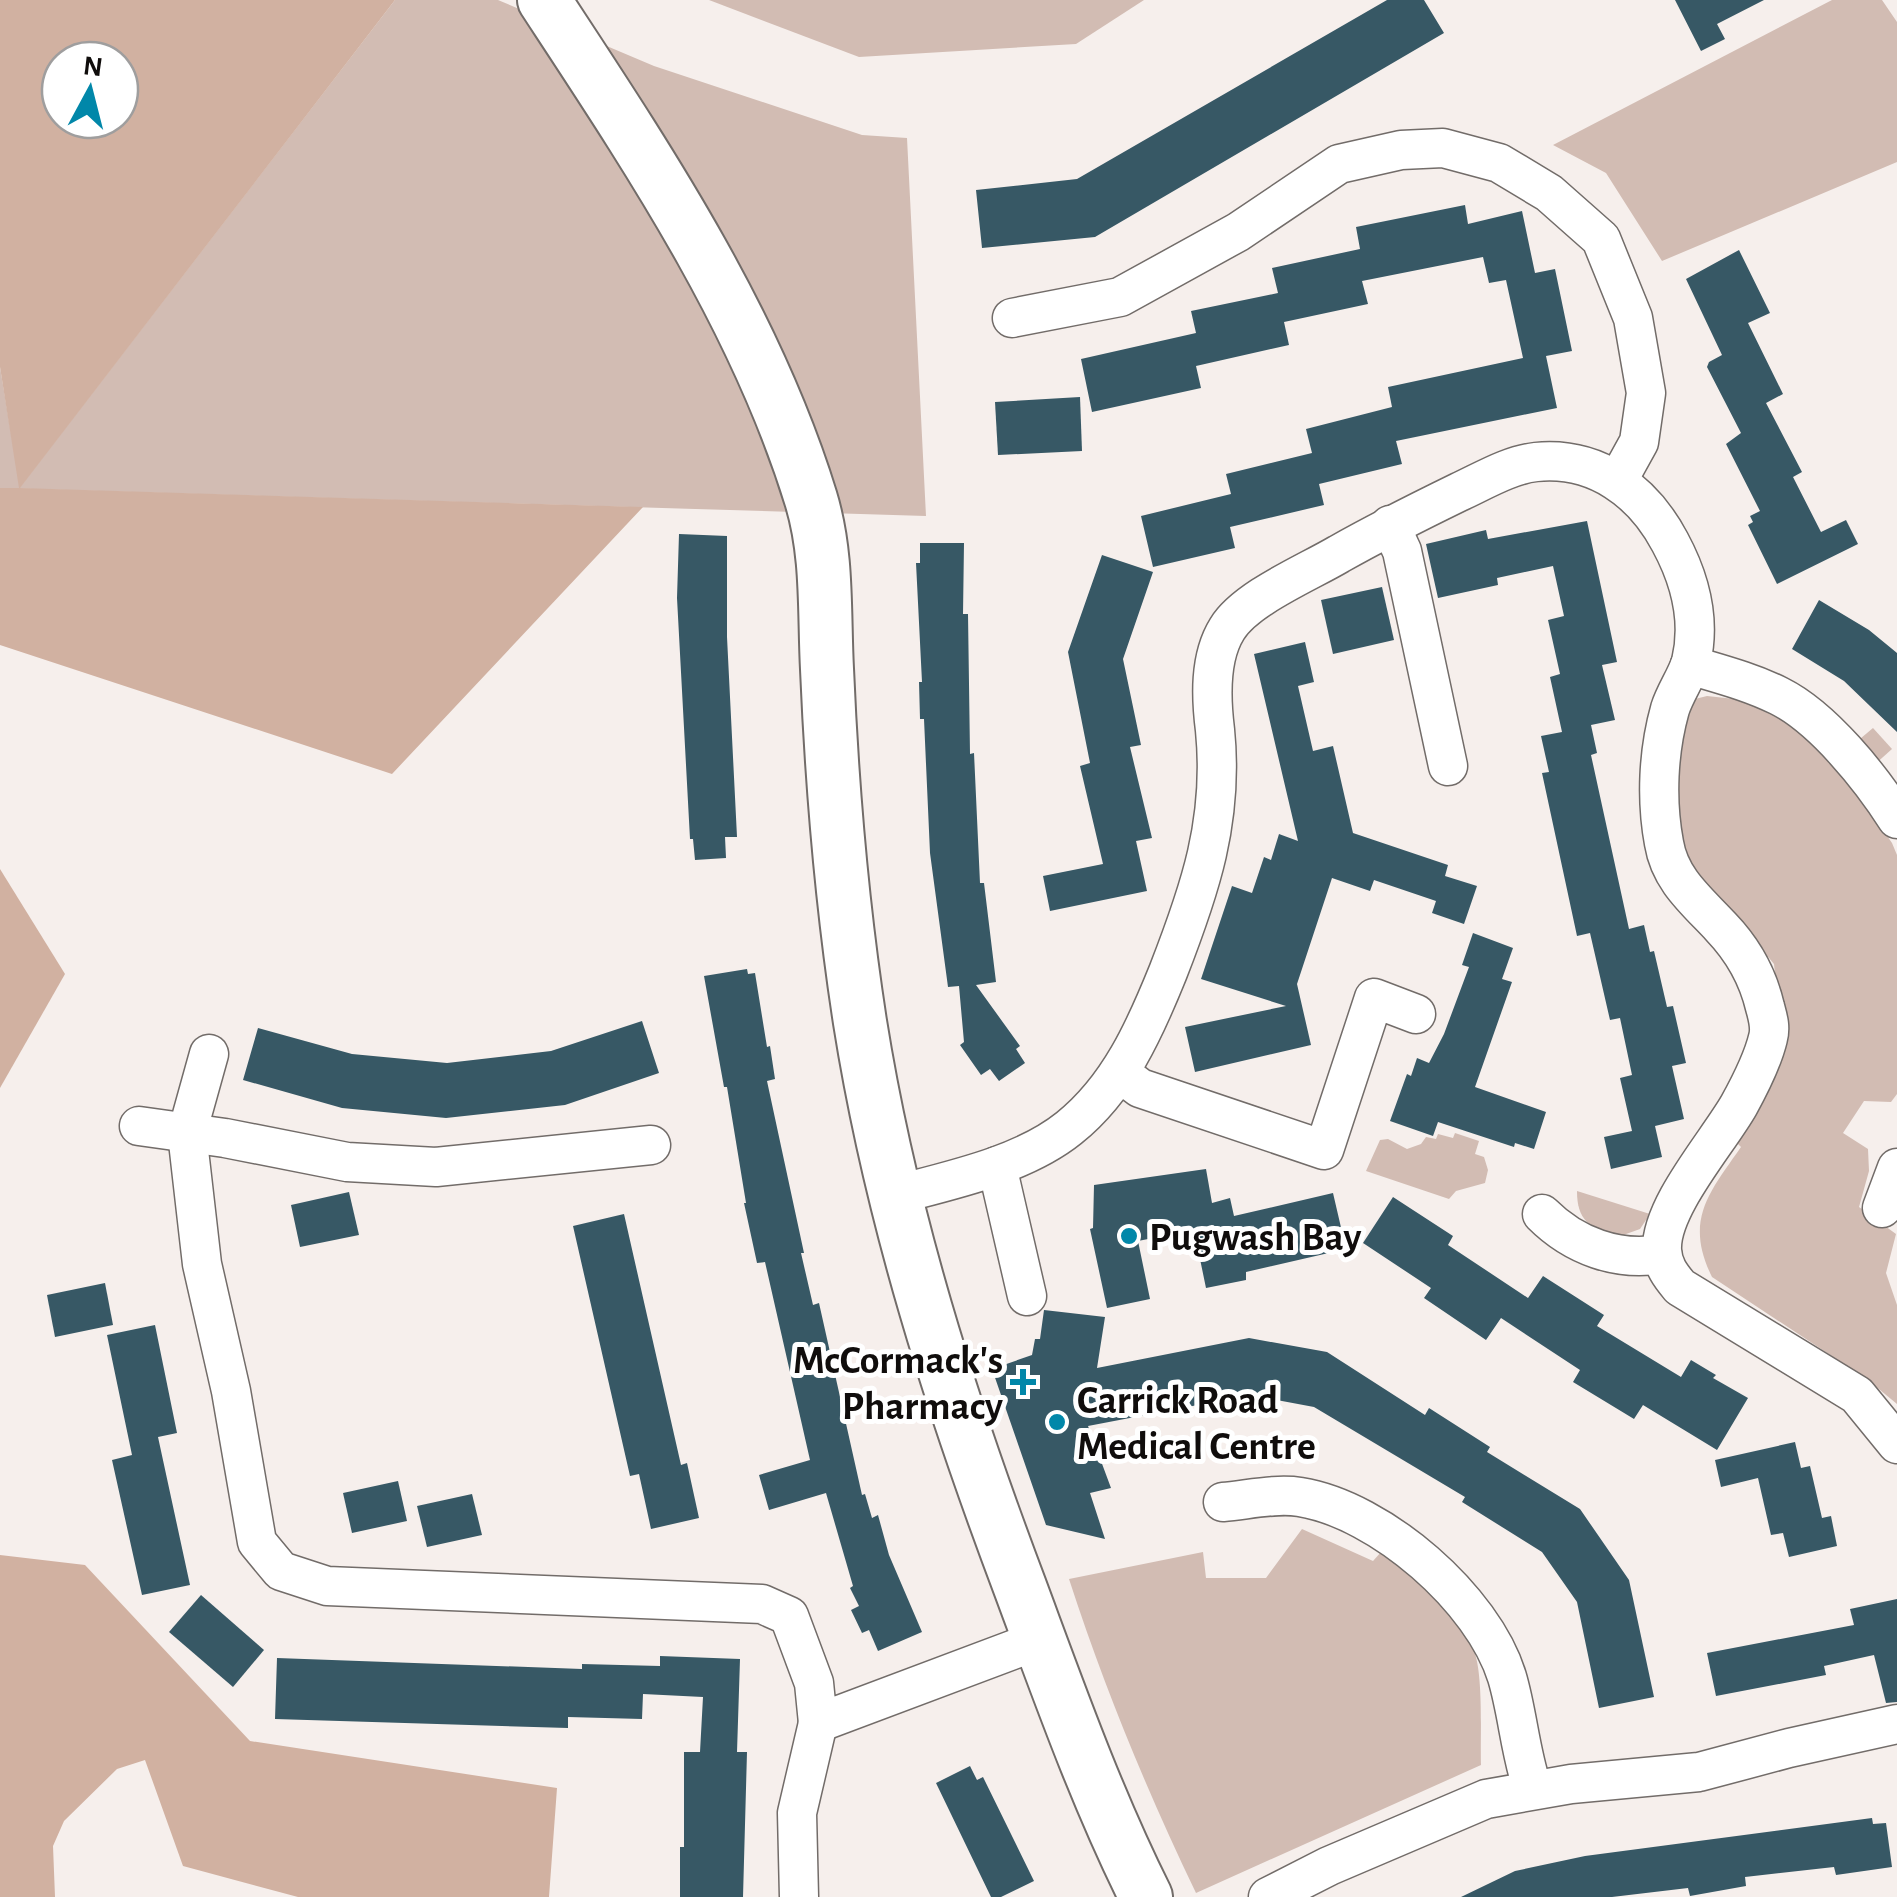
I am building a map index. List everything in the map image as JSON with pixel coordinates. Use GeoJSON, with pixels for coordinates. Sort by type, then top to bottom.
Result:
{"type":"FeatureCollection","features":[{"type":"Feature","properties":{"kind":"street"},"geometry":{"type":"LineString","coordinates":[[544,0],[738,314],[810,496],[824,549],[827,670],[849,934],[883,1148],[935,1347],[1081,1753],[1146,1897]]}},
{"type":"Feature","properties":{"kind":"street"},"geometry":{"type":"LineString","coordinates":[[1012,318],[1120,297],[1238,232],[1339,164],[1401,150],[1443,148],[1499,163],[1549,193],[1601,239],[1633,318],[1646,392],[1639,442],[1618,480]]}},
{"type":"Feature","properties":{"kind":"street"},"geometry":{"type":"LineString","coordinates":[[896,1196],[997,1166],[1068,1130],[1120,1072],[1149,1020],[1199,894],[1216,807],[1218,758],[1212,698],[1215,664],[1224,632],[1236,618],[1258,601],[1390,526],[1506,470],[1538,462],[1585,468],[1618,480],[1648,507],[1691,585],[1694,636],[1690,665],[1670,708],[1657,792],[1664,851],[1684,890],[1725,930],[1759,979],[1770,1031],[1740,1103],[1688,1183],[1666,1227],[1662,1254],[1667,1271],[1680,1286],[1857,1395],[1897,1444]]}},
{"type":"Feature","properties":{"kind":"street"},"geometry":{"type":"LineString","coordinates":[[1390,526],[1402,551],[1448,766]]}},
{"type":"Feature","properties":{"kind":"street"},"geometry":{"type":"LineString","coordinates":[[1690,665],[1781,697],[1817,722],[1897,819]]}},
{"type":"Feature","properties":{"kind":"street"},"geometry":{"type":"LineString","coordinates":[[1120,1072],[1140,1088],[1324,1150],[1374,998],[1416,1014]]}},
{"type":"Feature","properties":{"kind":"street"},"geometry":{"type":"LineString","coordinates":[[209,1054],[188,1133],[202,1264],[234,1406],[258,1542],[281,1571],[327,1586],[762,1604],[789,1616],[814,1684],[818,1722],[797,1813],[799,1897]]}},
{"type":"Feature","properties":{"kind":"street"},"geometry":{"type":"LineString","coordinates":[[139,1126],[347,1162],[436,1167],[652,1145]]}},
{"type":"Feature","properties":{"kind":"street"},"geometry":{"type":"LineString","coordinates":[[997,1166],[1027,1296]]}},
{"type":"Feature","properties":{"kind":"street"},"geometry":{"type":"LineString","coordinates":[[1882,1208],[1897,1168]]}},
{"type":"Feature","properties":{"kind":"street"},"geometry":{"type":"LineString","coordinates":[[1542,1214],[1571,1239],[1618,1256],[1641,1258],[1662,1254]]}},
{"type":"Feature","properties":{"kind":"street"},"geometry":{"type":"LineString","coordinates":[[1222,1502],[1294,1496],[1316,1500],[1378,1526],[1432,1572],[1487,1630],[1507,1678],[1533,1790]]}},
{"type":"Feature","properties":{"kind":"street"},"geometry":{"type":"LineString","coordinates":[[818,1722],[1038,1640]]}},
{"type":"Feature","properties":{"kind":"street"},"geometry":{"type":"LineString","coordinates":[[1268,1897],[1328,1866],[1486,1800],[1533,1790],[1699,1772],[1897,1724]]}},
{"type":"Feature","properties":{"kind":"shaded area"},"geometry":{"type":"Polygon","coordinates":[[[0,0],[395,0],[20,488],[643,507],[392,774],[0,645],[0,488],[19,488],[0,367],[0,0]]]}},
{"type":"Feature","properties":{"kind":"shaded area"},"geometry":{"type":"Polygon","coordinates":[[[395,0],[498,0],[654,66],[862,135],[907,138],[926,516],[0,488],[0,367],[20,487],[395,0]]]}},
{"type":"Feature","properties":{"kind":"shaded area"},"geometry":{"type":"Polygon","coordinates":[[[709,0],[1144,0],[1076,44],[859,57],[709,0]]]}},
{"type":"Feature","properties":{"kind":"shaded area"},"geometry":{"type":"Polygon","coordinates":[[[1832,0],[1882,0],[1897,22],[1897,162],[1662,261],[1606,173],[1553,145],[1832,0]]]}},
{"type":"Feature","properties":{"kind":"shaded area"},"geometry":{"type":"Polygon","coordinates":[[[1707,696],[1744,700],[1799,724],[1861,798],[1897,855],[1897,1094],[1891,1102],[1864,1101],[1843,1133],[1868,1149],[1869,1171],[1859,1207],[1896,1234],[1886,1273],[1897,1305],[1897,1404],[1868,1380],[1712,1277],[1704,1257],[1700,1223],[1704,1208],[1741,1147],[1733,1139],[1777,993],[1774,964],[1741,924],[1686,870],[1666,804],[1684,716],[1695,699],[1707,696]]]}},
{"type":"Feature","properties":{"kind":"shaded area"},"geometry":{"type":"Polygon","coordinates":[[[1873,728],[1892,749],[1873,766],[1854,744],[1873,728]]]}},
{"type":"Feature","properties":{"kind":"shaded area"},"geometry":{"type":"Polygon","coordinates":[[[0,869],[65,974],[0,1088],[0,869]]]}},
{"type":"Feature","properties":{"kind":"shaded area"},"geometry":{"type":"Polygon","coordinates":[[[1455,1133],[1479,1141],[1475,1154],[1484,1157],[1488,1170],[1485,1183],[1456,1191],[1449,1199],[1366,1171],[1380,1140],[1388,1139],[1407,1149],[1421,1144],[1426,1137],[1436,1139],[1438,1134],[1453,1138],[1455,1133]]]}},
{"type":"Feature","properties":{"kind":"shaded area"},"geometry":{"type":"Polygon","coordinates":[[[1577,1191],[1650,1214],[1640,1229],[1615,1238],[1586,1221],[1579,1209],[1577,1191]]]}},
{"type":"Feature","properties":{"kind":"shaded area"},"geometry":{"type":"Polygon","coordinates":[[[1302,1529],[1373,1561],[1382,1551],[1457,1622],[1476,1659],[1481,1765],[1196,1893],[1127,1738],[1069,1579],[1203,1552],[1206,1578],[1266,1578],[1302,1529]]]}},
{"type":"Feature","properties":{"kind":"shaded area"},"geometry":{"type":"Polygon","coordinates":[[[0,1555],[85,1565],[250,1741],[557,1788],[549,1897],[298,1897],[183,1866],[145,1760],[117,1769],[64,1821],[53,1846],[55,1897],[0,1897],[0,1555]]]}},
{"type":"Feature","properties":{"kind":"building"},"geometry":{"type":"Polygon","coordinates":[[[1387,0],[1424,0],[1444,33],[1095,237],[982,248],[976,190],[1077,179],[1387,0]]]}},
{"type":"Feature","properties":{"kind":"building"},"geometry":{"type":"Polygon","coordinates":[[[1675,0],[1764,0],[1717,24],[1725,39],[1701,51],[1675,0]]]}},
{"type":"Feature","properties":{"kind":"building"},"geometry":{"type":"Polygon","coordinates":[[[1465,205],[1468,224],[1522,211],[1535,273],[1555,269],[1572,351],[1546,356],[1557,408],[1396,441],[1402,464],[1319,484],[1324,505],[1230,527],[1235,548],[1153,567],[1141,516],[1231,494],[1226,474],[1312,453],[1306,429],[1392,407],[1388,387],[1523,358],[1506,280],[1489,283],[1483,257],[1362,281],[1368,304],[1284,322],[1289,345],[1196,366],[1201,388],[1092,412],[1081,359],[1196,333],[1191,311],[1278,293],[1272,268],[1360,249],[1356,227],[1465,205]]]}},
{"type":"Feature","properties":{"kind":"building"},"geometry":{"type":"Polygon","coordinates":[[[1739,250],[1770,313],[1748,323],[1783,394],[1766,403],[1802,472],[1793,477],[1821,532],[1846,520],[1858,544],[1777,584],[1748,525],[1753,522],[1750,516],[1760,511],[1726,444],[1741,433],[1707,367],[1722,355],[1686,279],[1739,250]]]}},
{"type":"Feature","properties":{"kind":"building"},"geometry":{"type":"Polygon","coordinates":[[[1080,397],[1082,451],[998,455],[995,402],[1080,397]]]}},
{"type":"Feature","properties":{"kind":"building"},"geometry":{"type":"Polygon","coordinates":[[[1587,521],[1617,662],[1602,665],[1615,720],[1591,725],[1597,753],[1591,755],[1629,929],[1644,925],[1667,1007],[1673,1006],[1686,1063],[1672,1066],[1684,1119],[1655,1126],[1662,1157],[1611,1169],[1604,1137],[1632,1131],[1620,1078],[1632,1075],[1620,1018],[1610,1020],[1590,933],[1577,936],[1542,773],[1549,772],[1541,736],[1562,732],[1550,677],[1560,674],[1548,620],[1564,616],[1553,566],[1497,578],[1498,585],[1438,598],[1426,544],[1486,530],[1488,539],[1587,521]]]}},
{"type":"Feature","properties":{"kind":"building"},"geometry":{"type":"Polygon","coordinates":[[[679,534],[727,536],[727,637],[737,837],[725,837],[726,858],[695,860],[690,839],[677,598],[679,534]]]}},
{"type":"Feature","properties":{"kind":"building"},"geometry":{"type":"Polygon","coordinates":[[[920,543],[964,543],[963,614],[968,614],[970,754],[974,753],[980,883],[984,883],[996,982],[976,985],[1020,1046],[1016,1049],[1025,1063],[999,1081],[990,1069],[981,1075],[960,1045],[964,1042],[959,986],[948,987],[930,853],[924,719],[920,719],[916,563],[920,563],[920,543]]]}},
{"type":"Feature","properties":{"kind":"building"},"geometry":{"type":"Polygon","coordinates":[[[1102,555],[1153,572],[1123,659],[1141,745],[1130,747],[1152,838],[1136,841],[1147,891],[1050,911],[1043,876],[1103,864],[1080,766],[1090,763],[1068,652],[1102,555]]]}},
{"type":"Feature","properties":{"kind":"building"},"geometry":{"type":"Polygon","coordinates":[[[1382,587],[1394,640],[1333,654],[1321,600],[1382,587]]]}},
{"type":"Feature","properties":{"kind":"building"},"geometry":{"type":"Polygon","coordinates":[[[1819,600],[1869,630],[1897,653],[1897,732],[1844,681],[1792,649],[1819,600]]]}},
{"type":"Feature","properties":{"kind":"building"},"geometry":{"type":"Polygon","coordinates":[[[1305,642],[1314,682],[1298,686],[1313,751],[1333,746],[1353,833],[1448,865],[1445,876],[1477,886],[1464,924],[1432,913],[1436,901],[1374,880],[1370,891],[1332,878],[1297,984],[1311,1045],[1195,1072],[1185,1027],[1286,1006],[1201,979],[1232,886],[1252,893],[1264,857],[1271,860],[1279,834],[1298,841],[1254,654],[1305,642]]]}},
{"type":"Feature","properties":{"kind":"building"},"geometry":{"type":"Polygon","coordinates":[[[1473,933],[1513,948],[1502,979],[1512,982],[1475,1087],[1546,1112],[1534,1149],[1515,1143],[1514,1147],[1438,1122],[1433,1136],[1390,1121],[1407,1074],[1411,1076],[1417,1058],[1429,1063],[1444,1034],[1469,967],[1462,965],[1473,933]]]}},
{"type":"Feature","properties":{"kind":"building"},"geometry":{"type":"Polygon","coordinates":[[[747,969],[748,974],[755,973],[767,1047],[770,1046],[775,1079],[767,1081],[801,1253],[813,1305],[819,1303],[862,1495],[865,1494],[872,1518],[878,1515],[889,1555],[922,1632],[878,1651],[869,1630],[862,1633],[851,1610],[859,1606],[850,1588],[853,1586],[826,1493],[769,1510],[759,1475],[810,1460],[765,1262],[757,1263],[704,976],[747,969]]]}},
{"type":"Feature","properties":{"kind":"building"},"geometry":{"type":"Polygon","coordinates":[[[642,1021],[659,1073],[565,1105],[446,1118],[342,1108],[243,1080],[258,1028],[352,1054],[447,1063],[551,1051],[642,1021]]]}},
{"type":"Feature","properties":{"kind":"building","name":"Pugwash Bay"},"geometry":{"type":"Polygon","coordinates":[[[1206,1169],[1212,1203],[1230,1198],[1234,1216],[1333,1193],[1346,1249],[1246,1272],[1246,1280],[1206,1288],[1194,1230],[1138,1241],[1150,1299],[1107,1308],[1090,1229],[1094,1185],[1206,1169]]]}},
{"type":"Feature","properties":{"kind":"building"},"geometry":{"type":"Polygon","coordinates":[[[349,1192],[359,1235],[300,1247],[291,1205],[349,1192]]]}},
{"type":"Feature","properties":{"kind":"building"},"geometry":{"type":"Polygon","coordinates":[[[1393,1197],[1453,1236],[1448,1245],[1528,1298],[1543,1276],[1604,1315],[1597,1326],[1681,1377],[1691,1360],[1748,1398],[1717,1450],[1643,1405],[1634,1419],[1573,1382],[1580,1370],[1501,1318],[1486,1340],[1424,1298],[1431,1288],[1363,1243],[1393,1197]]]}},
{"type":"Feature","properties":{"kind":"building"},"geometry":{"type":"Polygon","coordinates":[[[624,1214],[681,1465],[687,1463],[699,1518],[651,1529],[639,1474],[630,1476],[573,1226],[624,1214]]]}},
{"type":"Feature","properties":{"kind":"building"},"geometry":{"type":"Polygon","coordinates":[[[105,1283],[113,1325],[55,1337],[47,1295],[105,1283]]]}},
{"type":"Feature","properties":{"kind":"building"},"geometry":{"type":"Polygon","coordinates":[[[1044,1310],[1105,1317],[1097,1368],[1249,1338],[1327,1352],[1425,1415],[1429,1408],[1490,1447],[1487,1452],[1580,1509],[1629,1580],[1654,1697],[1599,1708],[1577,1602],[1542,1552],[1462,1502],[1465,1497],[1314,1407],[1250,1395],[1088,1426],[1111,1488],[1090,1493],[1105,1539],[1046,1525],[992,1369],[1032,1355],[1035,1339],[1040,1339],[1044,1310]]]}},
{"type":"Feature","properties":{"kind":"building"},"geometry":{"type":"Polygon","coordinates":[[[155,1325],[177,1433],[158,1437],[190,1585],[142,1595],[112,1460],[132,1455],[107,1335],[155,1325]]]}},
{"type":"Feature","properties":{"kind":"building"},"geometry":{"type":"Polygon","coordinates":[[[1795,1442],[1801,1468],[1810,1466],[1822,1518],[1831,1516],[1837,1546],[1789,1557],[1783,1533],[1771,1535],[1758,1478],[1721,1487],[1715,1460],[1795,1442]]]}},
{"type":"Feature","properties":{"kind":"building"},"geometry":{"type":"Polygon","coordinates":[[[398,1481],[407,1521],[352,1533],[343,1493],[398,1481]]]}},
{"type":"Feature","properties":{"kind":"building"},"geometry":{"type":"Polygon","coordinates":[[[472,1494],[482,1535],[427,1547],[417,1506],[472,1494]]]}},
{"type":"Feature","properties":{"kind":"building"},"geometry":{"type":"Polygon","coordinates":[[[201,1595],[264,1650],[233,1687],[169,1632],[201,1595]]]}},
{"type":"Feature","properties":{"kind":"building"},"geometry":{"type":"Polygon","coordinates":[[[1897,1599],[1897,1702],[1886,1703],[1874,1655],[1824,1666],[1826,1675],[1716,1696],[1707,1653],[1854,1625],[1850,1609],[1897,1599]]]}},
{"type":"Feature","properties":{"kind":"building"},"geometry":{"type":"Polygon","coordinates":[[[660,1656],[740,1659],[737,1752],[747,1752],[743,1897],[680,1897],[684,1752],[700,1752],[703,1697],[643,1694],[642,1719],[568,1717],[568,1728],[275,1719],[277,1658],[582,1669],[582,1664],[660,1666],[660,1656]]]}},
{"type":"Feature","properties":{"kind":"building"},"geometry":{"type":"Polygon","coordinates":[[[970,1766],[977,1780],[983,1777],[1034,1881],[1001,1897],[991,1897],[936,1783],[970,1766]]]}},
{"type":"Feature","properties":{"kind":"building"},"geometry":{"type":"Polygon","coordinates":[[[1872,1818],[1873,1824],[1886,1823],[1892,1867],[1836,1875],[1834,1867],[1745,1877],[1746,1886],[1690,1896],[1688,1888],[1612,1897],[1461,1897],[1515,1871],[1585,1856],[1872,1818]]]}},
{"type":"Feature","properties":{"kind":"place","name":"Pugwash Bay"},"geometry":{"type":"Point","coordinates":[1129,1236]}},
{"type":"Feature","properties":{"kind":"place","name":"McCormack's Pharmacy"},"geometry":{"type":"Point","coordinates":[1023,1382]}},
{"type":"Feature","properties":{"kind":"place","name":"Carrick Road Medical Centre"},"geometry":{"type":"Point","coordinates":[1057,1422]}}]}
